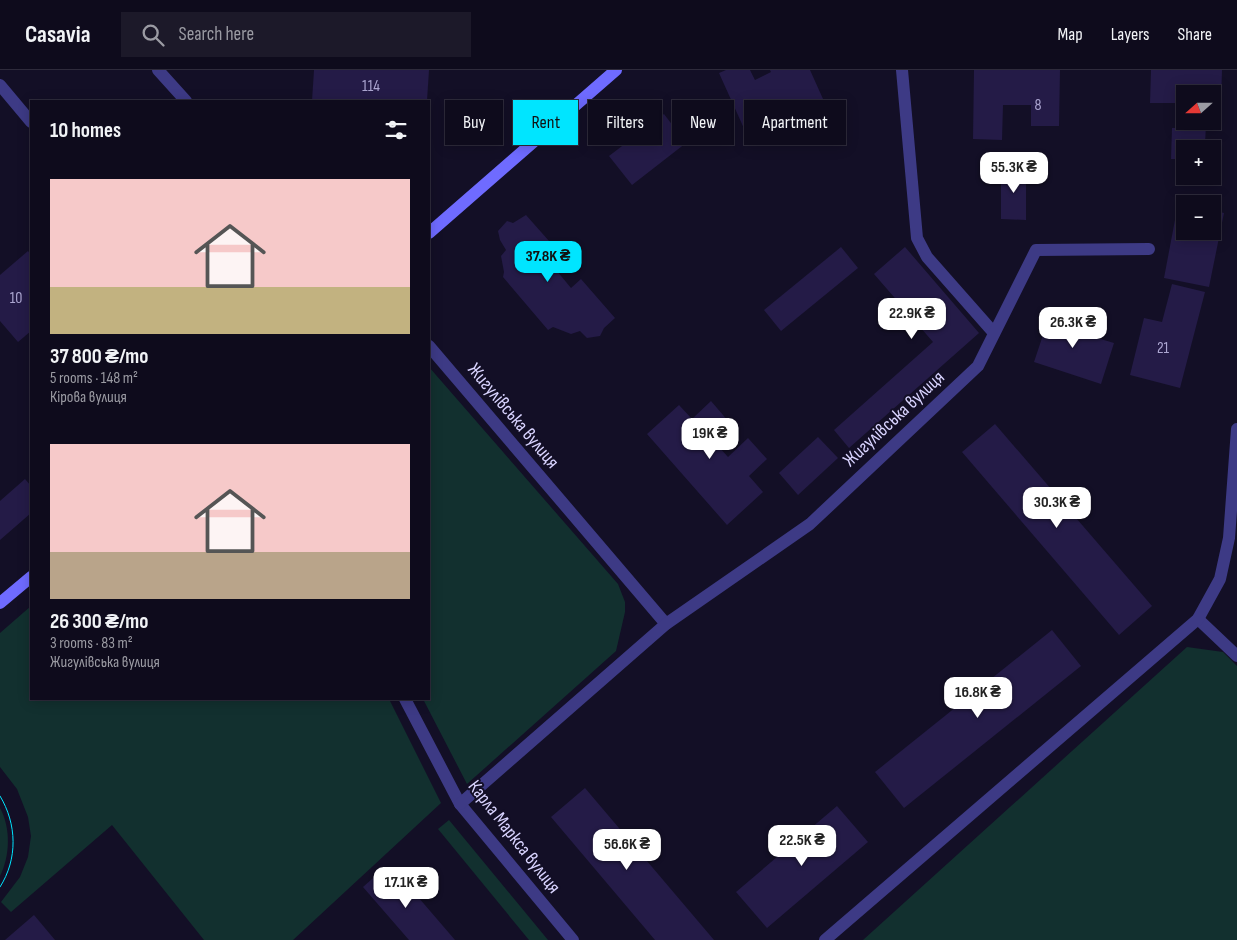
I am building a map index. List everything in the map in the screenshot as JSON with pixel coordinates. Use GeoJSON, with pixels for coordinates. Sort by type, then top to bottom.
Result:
{"type":"FeatureCollection","features":[{"type":"Feature","properties":{"kind":"main road"},"geometry":{"type":"LineString","coordinates":[[430,232],[616,70]]}},
{"type":"Feature","properties":{"kind":"main road"},"geometry":{"type":"LineString","coordinates":[[0,603],[30,577]]}},
{"type":"Feature","properties":{"kind":"street"},"geometry":{"type":"LineString","coordinates":[[158,70],[185,100]]}},
{"type":"Feature","properties":{"kind":"street"},"geometry":{"type":"LineString","coordinates":[[902,70],[918,238],[927,257],[994,333]]}},
{"type":"Feature","properties":{"kind":"street"},"geometry":{"type":"LineString","coordinates":[[0,85],[30,121]]}},
{"type":"Feature","properties":{"kind":"street","name":"Жигулівська вулиця"},"geometry":{"type":"LineString","coordinates":[[460,804],[666,624],[810,524],[978,366],[1036,250],[1149,249]]}},
{"type":"Feature","properties":{"kind":"street","name":"Жигулівська вулиця"},"geometry":{"type":"LineString","coordinates":[[430,347],[666,624]]}},
{"type":"Feature","properties":{"kind":"street"},"geometry":{"type":"LineString","coordinates":[[825,940],[1198,619],[1220,578],[1229,538],[1237,429]]}},
{"type":"Feature","properties":{"kind":"street"},"geometry":{"type":"LineString","coordinates":[[1198,619],[1237,656]]}},
{"type":"Feature","properties":{"kind":"street","name":"Карла Маркса вулиця"},"geometry":{"type":"LineString","coordinates":[[406,700],[460,804],[573,940]]}},
{"type":"Feature","properties":{"kind":"green space"},"geometry":{"type":"Polygon","coordinates":[[[430,368],[618,584],[625,602],[625,612],[616,651],[467,784],[424,700],[430,700],[430,368]]]}},
{"type":"Feature","properties":{"kind":"green space"},"geometry":{"type":"Polygon","coordinates":[[[30,607],[30,700],[390,700],[441,803],[293,940],[204,940],[112,825],[11,912],[1,902],[20,877],[28,857],[31,836],[28,817],[17,789],[0,767],[0,633],[30,607]]]}},
{"type":"Feature","properties":{"kind":"green space"},"geometry":{"type":"Polygon","coordinates":[[[1187,647],[1223,652],[1237,666],[1237,940],[863,940],[1187,647]]]}},
{"type":"Feature","properties":{"kind":"green space"},"geometry":{"type":"Polygon","coordinates":[[[0,808],[6,824],[8,842],[6,860],[0,876],[0,808]]]}},
{"type":"Feature","properties":{"kind":"green space"},"geometry":{"type":"Polygon","coordinates":[[[449,820],[548,940],[529,940],[438,829],[449,820]]]}},
{"type":"Feature","properties":{"kind":"building"},"geometry":{"type":"Polygon","coordinates":[[[314,70],[429,70],[427,100],[312,100],[314,70]]]}},
{"type":"Feature","properties":{"kind":"building"},"geometry":{"type":"Polygon","coordinates":[[[726,70],[750,70],[755,80],[771,72],[770,70],[810,70],[824,100],[744,100],[744,128],[734,106],[734,100],[731,100],[719,73],[726,70]]]}},
{"type":"Feature","properties":{"kind":"building"},"geometry":{"type":"Polygon","coordinates":[[[974,70],[1060,70],[1059,126],[1031,126],[1031,105],[1003,105],[1002,140],[973,139],[974,70]]]}},
{"type":"Feature","properties":{"kind":"building"},"geometry":{"type":"Polygon","coordinates":[[[1151,70],[1222,70],[1221,104],[1221,85],[1176,85],[1176,103],[1150,103],[1151,70]]]}},
{"type":"Feature","properties":{"kind":"building"},"geometry":{"type":"Polygon","coordinates":[[[664,114],[672,125],[672,145],[683,145],[632,185],[609,156],[623,145],[662,145],[662,116],[664,114]]]}},
{"type":"Feature","properties":{"kind":"building"},"geometry":{"type":"Polygon","coordinates":[[[1172,128],[1176,128],[1176,130],[1206,130],[1205,140],[1176,140],[1176,159],[1171,159],[1172,128]]]}},
{"type":"Feature","properties":{"kind":"building"},"geometry":{"type":"Polygon","coordinates":[[[1001,168],[1026,168],[1026,220],[1001,219],[1001,168]]]}},
{"type":"Feature","properties":{"kind":"building"},"geometry":{"type":"Polygon","coordinates":[[[1221,212],[1224,213],[1221,228],[1221,212]]]}},
{"type":"Feature","properties":{"kind":"building"},"geometry":{"type":"Polygon","coordinates":[[[526,215],[557,250],[547,259],[571,288],[581,279],[615,318],[604,328],[600,336],[587,338],[580,331],[571,334],[553,327],[548,330],[503,277],[501,256],[506,250],[500,240],[498,231],[507,221],[513,223],[526,215]]]}},
{"type":"Feature","properties":{"kind":"building"},"geometry":{"type":"Polygon","coordinates":[[[1176,215],[1176,240],[1219,240],[1209,287],[1164,278],[1176,215]]]}},
{"type":"Feature","properties":{"kind":"building"},"geometry":{"type":"Polygon","coordinates":[[[841,247],[858,268],[781,331],[764,310],[841,247]]]}},
{"type":"Feature","properties":{"kind":"building"},"geometry":{"type":"Polygon","coordinates":[[[905,247],[979,333],[849,448],[834,430],[933,342],[874,274],[905,247]]]}},
{"type":"Feature","properties":{"kind":"building"},"geometry":{"type":"Polygon","coordinates":[[[28,251],[30,254],[30,332],[18,342],[0,321],[0,275],[28,251]]]}},
{"type":"Feature","properties":{"kind":"building"},"geometry":{"type":"Polygon","coordinates":[[[1172,284],[1205,292],[1180,388],[1130,375],[1144,318],[1162,322],[1172,284]]]}},
{"type":"Feature","properties":{"kind":"building"},"geometry":{"type":"Polygon","coordinates":[[[1051,311],[1091,324],[1087,335],[1114,343],[1101,384],[1034,362],[1051,311]]]}},
{"type":"Feature","properties":{"kind":"building"},"geometry":{"type":"Polygon","coordinates":[[[711,401],[729,422],[711,438],[728,457],[748,438],[767,459],[749,476],[763,492],[727,525],[647,434],[679,405],[692,419],[711,401]]]}},
{"type":"Feature","properties":{"kind":"building"},"geometry":{"type":"Polygon","coordinates":[[[995,424],[1152,606],[1119,635],[962,452],[995,424]]]}},
{"type":"Feature","properties":{"kind":"building"},"geometry":{"type":"Polygon","coordinates":[[[818,437],[838,458],[798,495],[779,473],[818,437]]]}},
{"type":"Feature","properties":{"kind":"building"},"geometry":{"type":"Polygon","coordinates":[[[25,479],[30,485],[30,514],[0,540],[0,501],[25,479]]]}},
{"type":"Feature","properties":{"kind":"building"},"geometry":{"type":"Polygon","coordinates":[[[1052,630],[1081,666],[904,808],[875,772],[1052,630]]]}},
{"type":"Feature","properties":{"kind":"building"},"geometry":{"type":"Polygon","coordinates":[[[585,788],[714,940],[655,940],[551,817],[585,788]]]}},
{"type":"Feature","properties":{"kind":"building"},"geometry":{"type":"Polygon","coordinates":[[[837,806],[868,842],[767,928],[736,892],[837,806]]]}},
{"type":"Feature","properties":{"kind":"building"},"geometry":{"type":"Polygon","coordinates":[[[381,871],[391,883],[400,876],[455,940],[409,940],[363,887],[381,871]]]}},
{"type":"Feature","properties":{"kind":"building"},"geometry":{"type":"Polygon","coordinates":[[[34,915],[55,940],[5,940],[34,915]]]}},
{"type":"Feature","properties":{"kind":"tram line"},"geometry":{"type":"LineString","coordinates":[[0,796],[10,818],[13,842],[10,865],[0,887]]}}]}
